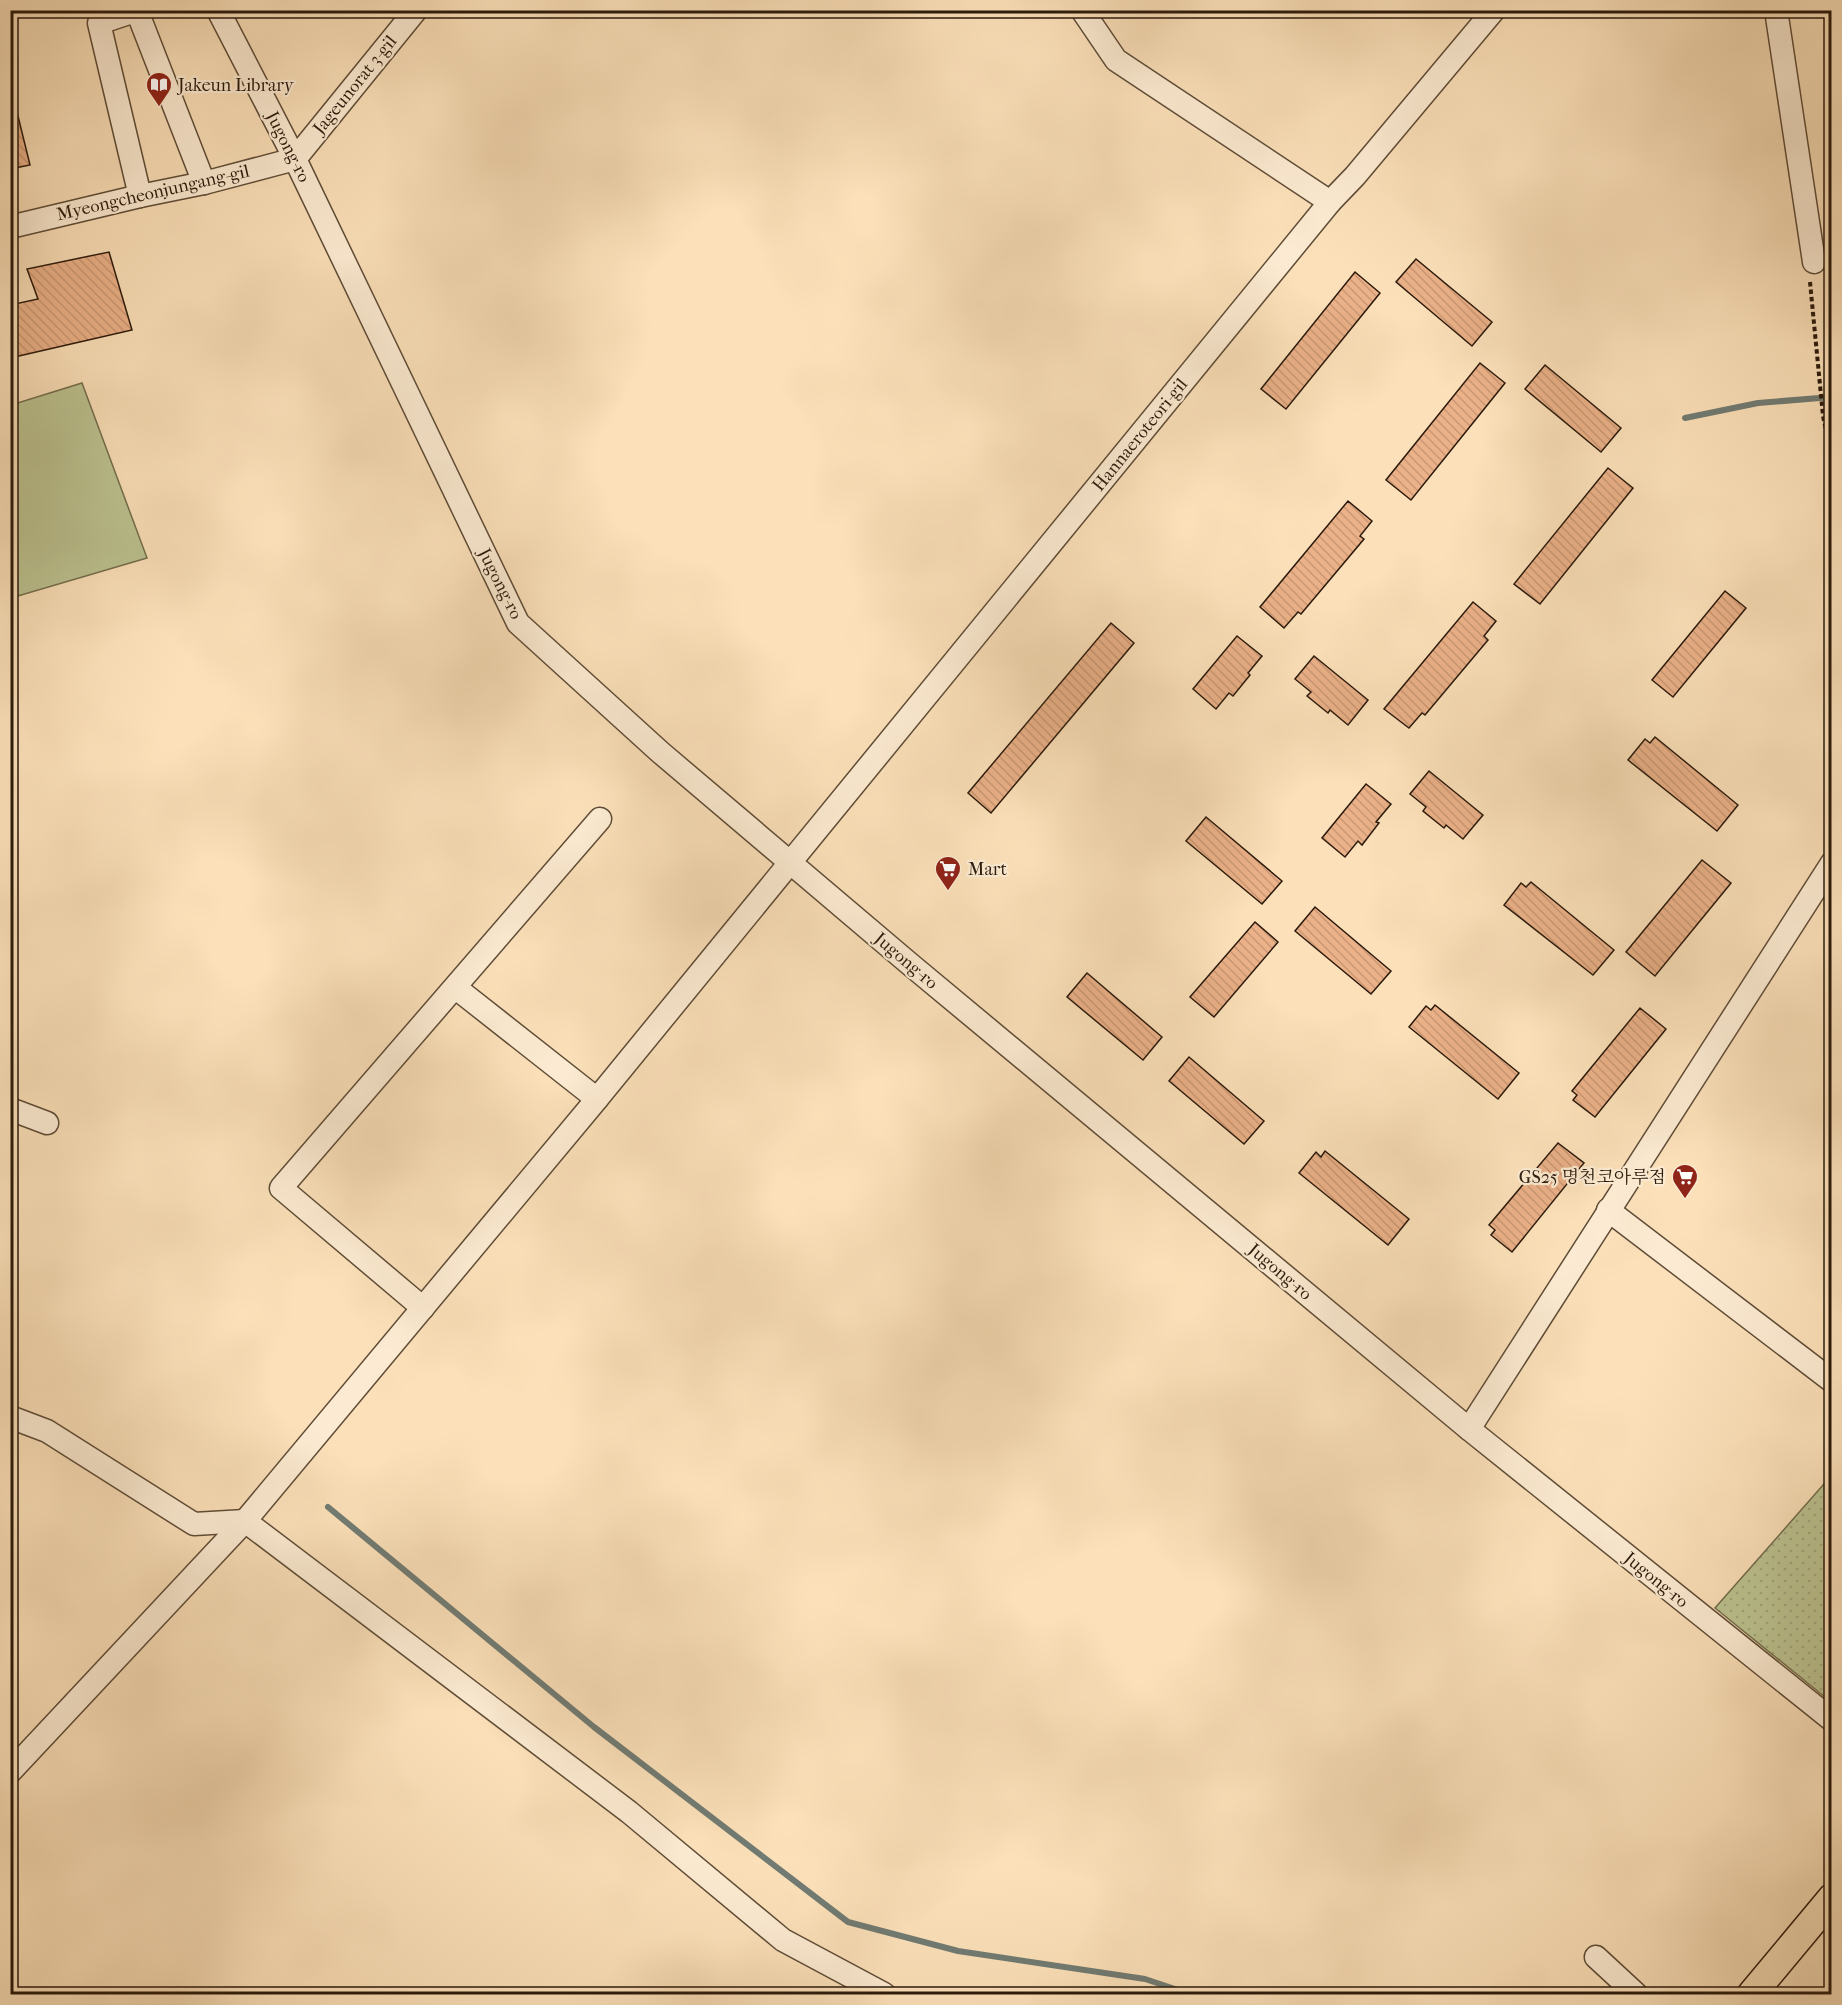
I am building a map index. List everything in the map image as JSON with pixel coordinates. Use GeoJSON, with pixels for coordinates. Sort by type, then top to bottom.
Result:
{"type":"FeatureCollection","features":[{"type":"Feature","properties":{"kind":"main road"},"geometry":{"type":"LineString","coordinates":[[1752,1995],[1832,1898]]}},
{"type":"Feature","properties":{"kind":"street","name":"Jugong-ro"},"geometry":{"type":"LineString","coordinates":[[218,10],[294,159],[518,623],[660,752],[788,862],[1468,1429],[1832,1720]]}},
{"type":"Feature","properties":{"kind":"street","name":"Jageunorat 3-gil"},"geometry":{"type":"LineString","coordinates":[[294,159],[416,10]]}},
{"type":"Feature","properties":{"kind":"street"},"geometry":{"type":"LineString","coordinates":[[1082,10],[1116,60],[1330,202]]}},
{"type":"Feature","properties":{"kind":"street","name":"Hannaeroteori-gil"},"geometry":{"type":"LineString","coordinates":[[10,1772],[245,1521],[597,1099],[788,862],[1330,202],[1355,176],[1494,10]]}},
{"type":"Feature","properties":{"kind":"street"},"geometry":{"type":"LineString","coordinates":[[1776,10],[1814,262]]}},
{"type":"Feature","properties":{"kind":"street"},"geometry":{"type":"LineString","coordinates":[[140,196],[99,23],[138,11],[204,183]]}},
{"type":"Feature","properties":{"kind":"street","name":"Myeongcheonjungang-gil"},"geometry":{"type":"LineString","coordinates":[[10,227],[204,183],[294,159]]}},
{"type":"Feature","properties":{"kind":"street"},"geometry":{"type":"LineString","coordinates":[[423,1308],[281,1188],[600,819]]}},
{"type":"Feature","properties":{"kind":"street"},"geometry":{"type":"LineString","coordinates":[[1468,1429],[1832,863]]}},
{"type":"Feature","properties":{"kind":"street"},"geometry":{"type":"LineString","coordinates":[[456,988],[597,1099]]}},
{"type":"Feature","properties":{"kind":"street"},"geometry":{"type":"LineString","coordinates":[[10,1109],[47,1123]]}},
{"type":"Feature","properties":{"kind":"street"},"geometry":{"type":"LineString","coordinates":[[1608,1210],[1832,1381]]}},
{"type":"Feature","properties":{"kind":"street"},"geometry":{"type":"LineString","coordinates":[[10,1417],[47,1431],[194,1524],[245,1521],[629,1812],[783,1940],[884,1995]]}},
{"type":"Feature","properties":{"kind":"street"},"geometry":{"type":"LineString","coordinates":[[1596,1958],[1626,1991]]}},
{"type":"Feature","properties":{"kind":"path"},"geometry":{"type":"LineString","coordinates":[[1814,262],[1809,270],[1822,410],[1832,460]]}},
{"type":"Feature","properties":{"kind":"green space"},"geometry":{"type":"Polygon","coordinates":[[[82,383],[147,558],[11,598],[11,405],[82,383]]]}},
{"type":"Feature","properties":{"kind":"green space"},"geometry":{"type":"Polygon","coordinates":[[[1831,1476],[1831,1702],[1715,1608],[1831,1476]]]}},
{"type":"Feature","properties":{"kind":"building"},"geometry":{"type":"Polygon","coordinates":[[[16,108],[30,165],[10,169],[10,109],[16,108]]]}},
{"type":"Feature","properties":{"kind":"building"},"geometry":{"type":"Polygon","coordinates":[[[109,252],[132,330],[10,358],[10,305],[38,299],[27,269],[109,252]]]}},
{"type":"Feature","properties":{"kind":"building"},"geometry":{"type":"Polygon","coordinates":[[[1416,259],[1492,322],[1472,346],[1396,282],[1416,259]]]}},
{"type":"Feature","properties":{"kind":"building"},"geometry":{"type":"Polygon","coordinates":[[[1355,272],[1380,293],[1286,409],[1261,389],[1355,272]]]}},
{"type":"Feature","properties":{"kind":"building"},"geometry":{"type":"Polygon","coordinates":[[[1480,363],[1505,383],[1411,500],[1386,480],[1480,363]]]}},
{"type":"Feature","properties":{"kind":"building"},"geometry":{"type":"Polygon","coordinates":[[[1545,365],[1621,428],[1601,452],[1525,389],[1545,365]]]}},
{"type":"Feature","properties":{"kind":"building"},"geometry":{"type":"Polygon","coordinates":[[[1608,468],[1633,488],[1540,604],[1514,584],[1608,468]]]}},
{"type":"Feature","properties":{"kind":"building"},"geometry":{"type":"Polygon","coordinates":[[[1348,501],[1372,521],[1360,536],[1364,539],[1301,614],[1298,612],[1284,628],[1260,607],[1348,501]]]}},
{"type":"Feature","properties":{"kind":"building"},"geometry":{"type":"Polygon","coordinates":[[[1725,591],[1746,608],[1673,697],[1652,680],[1725,591]]]}},
{"type":"Feature","properties":{"kind":"building"},"geometry":{"type":"Polygon","coordinates":[[[1473,602],[1496,621],[1484,636],[1488,640],[1425,715],[1422,713],[1409,728],[1384,709],[1473,602]]]}},
{"type":"Feature","properties":{"kind":"building"},"geometry":{"type":"Polygon","coordinates":[[[1111,623],[1134,643],[991,813],[968,793],[1111,623]]]}},
{"type":"Feature","properties":{"kind":"building"},"geometry":{"type":"Polygon","coordinates":[[[1237,636],[1262,656],[1233,696],[1229,693],[1216,709],[1193,689],[1237,636]]]}},
{"type":"Feature","properties":{"kind":"building"},"geometry":{"type":"Polygon","coordinates":[[[1314,656],[1368,700],[1348,725],[1330,710],[1328,713],[1307,696],[1311,692],[1295,679],[1314,656]]]}},
{"type":"Feature","properties":{"kind":"building"},"geometry":{"type":"Polygon","coordinates":[[[1655,737],[1738,805],[1717,831],[1628,760],[1645,739],[1650,743],[1655,737]]]}},
{"type":"Feature","properties":{"kind":"building"},"geometry":{"type":"Polygon","coordinates":[[[1429,771],[1483,815],[1463,839],[1446,825],[1444,828],[1423,811],[1426,807],[1410,794],[1429,771]]]}},
{"type":"Feature","properties":{"kind":"building"},"geometry":{"type":"Polygon","coordinates":[[[1366,784],[1391,804],[1376,822],[1379,823],[1362,845],[1358,841],[1345,857],[1322,838],[1366,784]]]}},
{"type":"Feature","properties":{"kind":"building"},"geometry":{"type":"Polygon","coordinates":[[[1206,817],[1282,881],[1262,904],[1186,841],[1206,817]]]}},
{"type":"Feature","properties":{"kind":"building"},"geometry":{"type":"Polygon","coordinates":[[[1702,860],[1731,883],[1655,976],[1626,952],[1702,860]]]}},
{"type":"Feature","properties":{"kind":"building"},"geometry":{"type":"Polygon","coordinates":[[[1531,882],[1614,950],[1593,975],[1504,905],[1521,883],[1526,887],[1531,882]]]}},
{"type":"Feature","properties":{"kind":"building"},"geometry":{"type":"Polygon","coordinates":[[[1315,907],[1391,971],[1371,994],[1295,931],[1315,907]]]}},
{"type":"Feature","properties":{"kind":"building"},"geometry":{"type":"Polygon","coordinates":[[[1255,922],[1278,942],[1214,1017],[1190,997],[1255,922]]]}},
{"type":"Feature","properties":{"kind":"building"},"geometry":{"type":"Polygon","coordinates":[[[1087,973],[1162,1037],[1143,1060],[1067,997],[1087,973]]]}},
{"type":"Feature","properties":{"kind":"building"},"geometry":{"type":"Polygon","coordinates":[[[1435,1005],[1519,1073],[1498,1099],[1409,1027],[1426,1006],[1431,1010],[1435,1005]]]}},
{"type":"Feature","properties":{"kind":"building"},"geometry":{"type":"Polygon","coordinates":[[[1640,1008],[1666,1029],[1595,1117],[1573,1100],[1577,1095],[1572,1091],[1640,1008]]]}},
{"type":"Feature","properties":{"kind":"building"},"geometry":{"type":"Polygon","coordinates":[[[1189,1057],[1264,1121],[1244,1144],[1169,1081],[1189,1057]]]}},
{"type":"Feature","properties":{"kind":"building"},"geometry":{"type":"Polygon","coordinates":[[[1558,1143],[1584,1163],[1512,1252],[1491,1235],[1495,1230],[1489,1225],[1558,1143]]]}},
{"type":"Feature","properties":{"kind":"building"},"geometry":{"type":"Polygon","coordinates":[[[1325,1151],[1409,1219],[1388,1245],[1299,1173],[1316,1152],[1321,1157],[1325,1151]]]}},
{"type":"Feature","properties":{"kind":"waterway"},"geometry":{"type":"LineString","coordinates":[[1685,418],[1758,403],[1832,397]]}},
{"type":"Feature","properties":{"kind":"waterway"},"geometry":{"type":"LineString","coordinates":[[328,1507],[594,1727],[848,1922],[958,1951],[1145,1979],[1190,1994]]}},
{"type":"Feature","properties":{"kind":"place","name":"Jakeun Library"},"geometry":{"type":"Point","coordinates":[159,108]}},
{"type":"Feature","properties":{"kind":"place","name":"Mart"},"geometry":{"type":"Point","coordinates":[948,892]}},
{"type":"Feature","properties":{"kind":"place","name":"GS25 명천코아루점"},"geometry":{"type":"Point","coordinates":[1685,1200]}}]}
